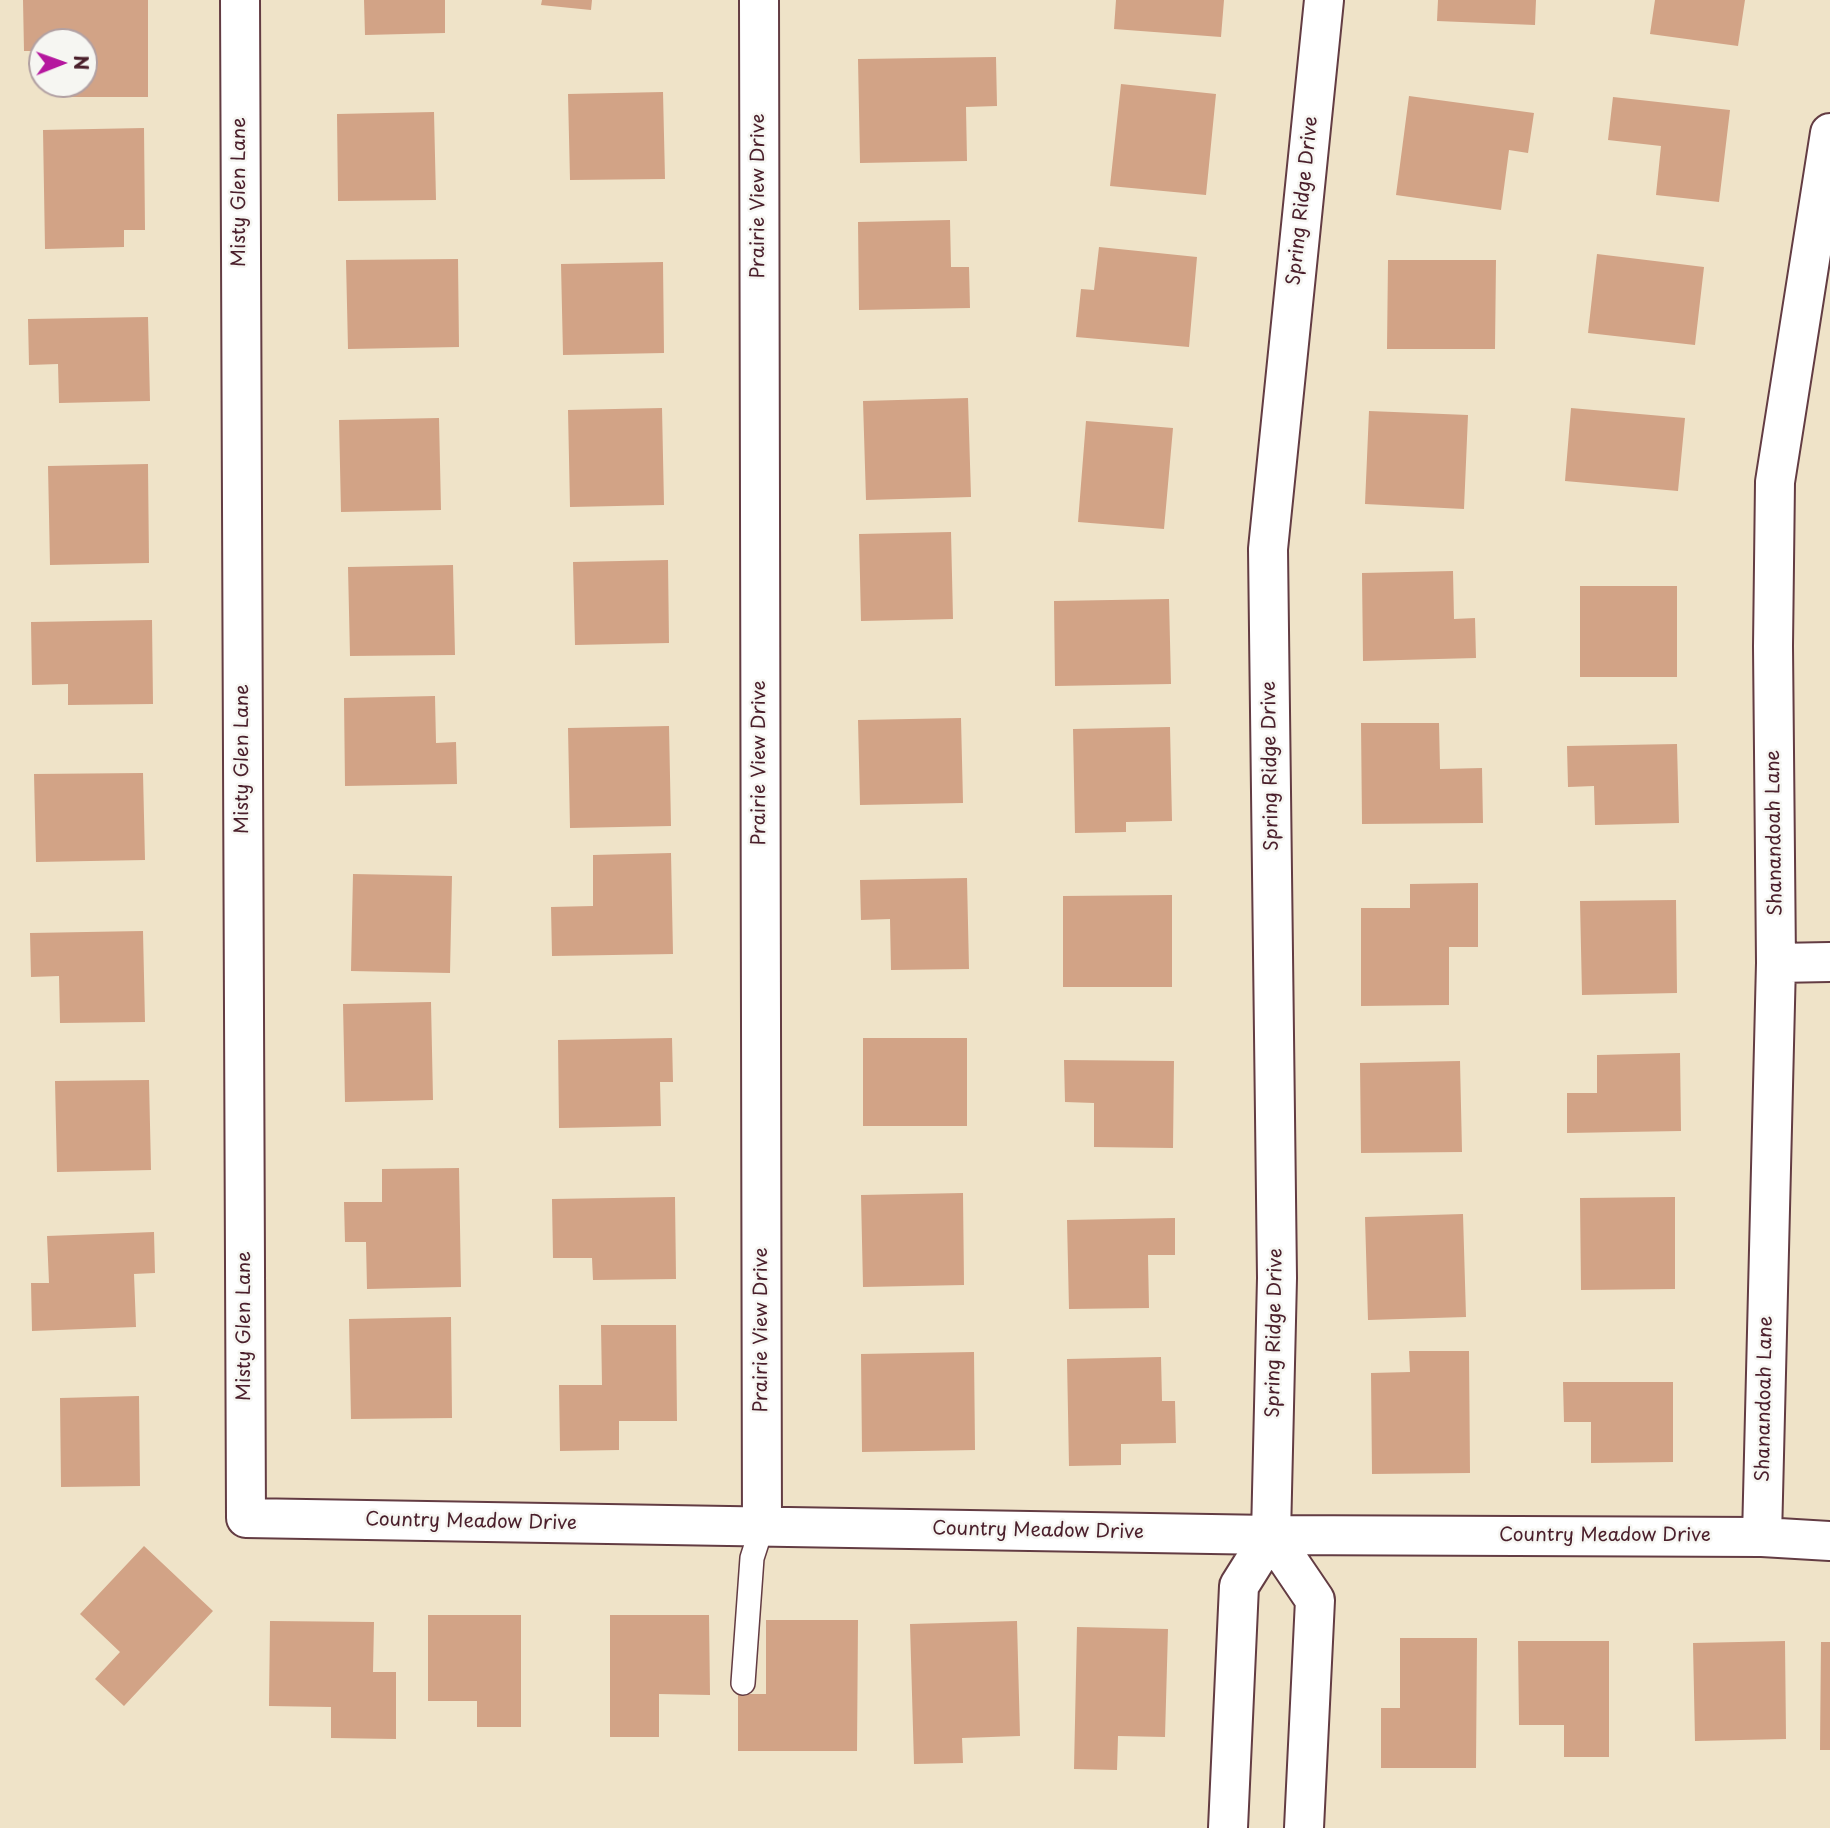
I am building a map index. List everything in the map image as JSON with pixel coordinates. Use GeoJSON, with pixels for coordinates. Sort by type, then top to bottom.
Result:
{"type":"FeatureCollection","features":[{"type":"Feature","properties":{"kind":"street","name":"Misty Glen Lane"},"geometry":{"type":"LineString","coordinates":[[240,0],[246,1518]]}},
{"type":"Feature","properties":{"kind":"street","name":"Prairie View Drive"},"geometry":{"type":"LineString","coordinates":[[759,0],[762,1527]]}},
{"type":"Feature","properties":{"kind":"street","name":"Spring Ridge Drive"},"geometry":{"type":"LineString","coordinates":[[1271,1535],[1277,1278],[1268,549],[1324,0]]}},
{"type":"Feature","properties":{"kind":"street","name":"Shanandoah Lane"},"geometry":{"type":"LineString","coordinates":[[1762,1536],[1776,962],[1773,646],[1775,482],[1830,133]]}},
{"type":"Feature","properties":{"kind":"street"},"geometry":{"type":"LineString","coordinates":[[1776,962],[1830,962]]}},
{"type":"Feature","properties":{"kind":"street","name":"Country Meadow Drive"},"geometry":{"type":"LineString","coordinates":[[246,1518],[1271,1535],[1762,1536],[1830,1541]]}},
{"type":"Feature","properties":{"kind":"street"},"geometry":{"type":"LineString","coordinates":[[1228,1828],[1239,1586],[1271,1535],[1315,1600],[1304,1828]]}},
{"type":"Feature","properties":{"kind":"lane"},"geometry":{"type":"LineString","coordinates":[[743,1683],[752,1558],[762,1527]]}},
{"type":"Feature","properties":{"kind":"building"},"geometry":{"type":"Polygon","coordinates":[[[23,0],[148,0],[148,97],[98,97],[98,28],[28,28],[28,51],[24,51],[23,0]]]}},
{"type":"Feature","properties":{"kind":"building"},"geometry":{"type":"Polygon","coordinates":[[[364,0],[445,0],[445,33],[365,35],[364,0]]]}},
{"type":"Feature","properties":{"kind":"building"},"geometry":{"type":"Polygon","coordinates":[[[542,0],[592,0],[591,10],[541,5],[542,0]]]}},
{"type":"Feature","properties":{"kind":"building"},"geometry":{"type":"Polygon","coordinates":[[[1116,0],[1224,0],[1221,37],[1114,29],[1116,0]]]}},
{"type":"Feature","properties":{"kind":"building"},"geometry":{"type":"Polygon","coordinates":[[[1438,0],[1536,0],[1535,25],[1437,21],[1438,0]]]}},
{"type":"Feature","properties":{"kind":"building"},"geometry":{"type":"Polygon","coordinates":[[[1655,0],[1745,0],[1738,46],[1650,34],[1655,0]]]}},
{"type":"Feature","properties":{"kind":"building"},"geometry":{"type":"Polygon","coordinates":[[[996,57],[997,106],[966,107],[967,161],[860,163],[858,59],[996,57]]]}},
{"type":"Feature","properties":{"kind":"building"},"geometry":{"type":"Polygon","coordinates":[[[1121,84],[1216,94],[1206,195],[1110,186],[1121,84]]]}},
{"type":"Feature","properties":{"kind":"building"},"geometry":{"type":"Polygon","coordinates":[[[663,92],[665,179],[570,180],[568,94],[663,92]]]}},
{"type":"Feature","properties":{"kind":"building"},"geometry":{"type":"Polygon","coordinates":[[[1409,96],[1534,113],[1528,153],[1509,150],[1501,210],[1396,195],[1409,96]]]}},
{"type":"Feature","properties":{"kind":"building"},"geometry":{"type":"Polygon","coordinates":[[[1613,97],[1730,110],[1719,202],[1656,195],[1661,146],[1608,140],[1613,97]]]}},
{"type":"Feature","properties":{"kind":"building"},"geometry":{"type":"Polygon","coordinates":[[[434,112],[436,200],[338,201],[337,114],[434,112]]]}},
{"type":"Feature","properties":{"kind":"building"},"geometry":{"type":"Polygon","coordinates":[[[144,128],[145,230],[124,230],[124,247],[45,249],[43,130],[144,128]]]}},
{"type":"Feature","properties":{"kind":"building"},"geometry":{"type":"Polygon","coordinates":[[[950,220],[951,267],[969,267],[970,308],[859,310],[858,222],[950,220]]]}},
{"type":"Feature","properties":{"kind":"building"},"geometry":{"type":"Polygon","coordinates":[[[1099,247],[1197,257],[1189,347],[1076,337],[1081,289],[1094,290],[1099,247]]]}},
{"type":"Feature","properties":{"kind":"building"},"geometry":{"type":"Polygon","coordinates":[[[1597,254],[1704,267],[1695,345],[1588,333],[1597,254]]]}},
{"type":"Feature","properties":{"kind":"building"},"geometry":{"type":"Polygon","coordinates":[[[458,259],[459,347],[348,349],[346,260],[458,259]]]}},
{"type":"Feature","properties":{"kind":"building"},"geometry":{"type":"Polygon","coordinates":[[[1388,260],[1496,260],[1495,349],[1387,349],[1388,260]]]}},
{"type":"Feature","properties":{"kind":"building"},"geometry":{"type":"Polygon","coordinates":[[[663,262],[664,353],[563,355],[561,264],[663,262]]]}},
{"type":"Feature","properties":{"kind":"building"},"geometry":{"type":"Polygon","coordinates":[[[148,317],[150,401],[59,403],[58,364],[29,365],[28,319],[148,317]]]}},
{"type":"Feature","properties":{"kind":"building"},"geometry":{"type":"Polygon","coordinates":[[[968,398],[971,497],[866,500],[863,401],[968,398]]]}},
{"type":"Feature","properties":{"kind":"building"},"geometry":{"type":"Polygon","coordinates":[[[662,408],[664,505],[570,507],[568,410],[662,408]]]}},
{"type":"Feature","properties":{"kind":"building"},"geometry":{"type":"Polygon","coordinates":[[[1571,408],[1685,418],[1678,491],[1565,481],[1571,408]]]}},
{"type":"Feature","properties":{"kind":"building"},"geometry":{"type":"Polygon","coordinates":[[[1369,411],[1468,415],[1464,509],[1365,504],[1369,411]]]}},
{"type":"Feature","properties":{"kind":"building"},"geometry":{"type":"Polygon","coordinates":[[[439,418],[441,510],[341,512],[339,420],[439,418]]]}},
{"type":"Feature","properties":{"kind":"building"},"geometry":{"type":"Polygon","coordinates":[[[1086,421],[1173,428],[1164,529],[1078,522],[1086,421]]]}},
{"type":"Feature","properties":{"kind":"building"},"geometry":{"type":"Polygon","coordinates":[[[148,464],[149,563],[50,565],[48,466],[148,464]]]}},
{"type":"Feature","properties":{"kind":"building"},"geometry":{"type":"Polygon","coordinates":[[[951,532],[953,619],[861,621],[859,534],[951,532]]]}},
{"type":"Feature","properties":{"kind":"building"},"geometry":{"type":"Polygon","coordinates":[[[668,560],[669,643],[575,645],[573,562],[668,560]]]}},
{"type":"Feature","properties":{"kind":"building"},"geometry":{"type":"Polygon","coordinates":[[[453,565],[455,655],[350,656],[348,567],[453,565]]]}},
{"type":"Feature","properties":{"kind":"building"},"geometry":{"type":"Polygon","coordinates":[[[1453,571],[1454,619],[1475,618],[1476,658],[1363,661],[1362,573],[1453,571]]]}},
{"type":"Feature","properties":{"kind":"building"},"geometry":{"type":"Polygon","coordinates":[[[1580,586],[1677,586],[1677,677],[1580,677],[1580,586]]]}},
{"type":"Feature","properties":{"kind":"building"},"geometry":{"type":"Polygon","coordinates":[[[1169,599],[1171,684],[1055,686],[1054,601],[1169,599]]]}},
{"type":"Feature","properties":{"kind":"building"},"geometry":{"type":"Polygon","coordinates":[[[152,620],[153,704],[68,705],[68,684],[32,685],[31,622],[152,620]]]}},
{"type":"Feature","properties":{"kind":"building"},"geometry":{"type":"Polygon","coordinates":[[[435,696],[436,743],[456,742],[457,784],[345,786],[344,698],[435,696]]]}},
{"type":"Feature","properties":{"kind":"building"},"geometry":{"type":"Polygon","coordinates":[[[961,718],[963,803],[860,805],[858,720],[961,718]]]}},
{"type":"Feature","properties":{"kind":"building"},"geometry":{"type":"Polygon","coordinates":[[[1361,723],[1439,723],[1440,769],[1482,768],[1483,823],[1362,824],[1361,723]]]}},
{"type":"Feature","properties":{"kind":"building"},"geometry":{"type":"Polygon","coordinates":[[[669,726],[671,826],[570,828],[568,728],[669,726]]]}},
{"type":"Feature","properties":{"kind":"building"},"geometry":{"type":"Polygon","coordinates":[[[1170,727],[1172,821],[1126,822],[1126,832],[1075,833],[1073,729],[1170,727]]]}},
{"type":"Feature","properties":{"kind":"building"},"geometry":{"type":"Polygon","coordinates":[[[1677,744],[1679,823],[1595,825],[1594,786],[1568,787],[1567,746],[1677,744]]]}},
{"type":"Feature","properties":{"kind":"building"},"geometry":{"type":"Polygon","coordinates":[[[143,773],[145,860],[36,862],[34,774],[143,773]]]}},
{"type":"Feature","properties":{"kind":"building"},"geometry":{"type":"Polygon","coordinates":[[[671,853],[673,954],[552,956],[551,907],[593,906],[593,855],[671,853]]]}},
{"type":"Feature","properties":{"kind":"building"},"geometry":{"type":"Polygon","coordinates":[[[353,874],[452,876],[450,973],[351,971],[353,874]]]}},
{"type":"Feature","properties":{"kind":"building"},"geometry":{"type":"Polygon","coordinates":[[[967,878],[969,969],[891,970],[890,919],[861,920],[860,880],[967,878]]]}},
{"type":"Feature","properties":{"kind":"building"},"geometry":{"type":"Polygon","coordinates":[[[1478,883],[1478,947],[1449,947],[1449,1005],[1361,1006],[1361,908],[1410,908],[1410,884],[1478,883]]]}},
{"type":"Feature","properties":{"kind":"building"},"geometry":{"type":"Polygon","coordinates":[[[1172,895],[1172,987],[1063,987],[1063,896],[1172,895]]]}},
{"type":"Feature","properties":{"kind":"building"},"geometry":{"type":"Polygon","coordinates":[[[1676,900],[1677,993],[1582,995],[1580,901],[1676,900]]]}},
{"type":"Feature","properties":{"kind":"building"},"geometry":{"type":"Polygon","coordinates":[[[143,931],[145,1022],[60,1023],[59,976],[31,977],[30,933],[143,931]]]}},
{"type":"Feature","properties":{"kind":"building"},"geometry":{"type":"Polygon","coordinates":[[[431,1002],[433,1100],[345,1102],[343,1004],[431,1002]]]}},
{"type":"Feature","properties":{"kind":"building"},"geometry":{"type":"Polygon","coordinates":[[[672,1038],[673,1082],[660,1082],[661,1126],[559,1128],[558,1040],[672,1038]]]}},
{"type":"Feature","properties":{"kind":"building"},"geometry":{"type":"Polygon","coordinates":[[[863,1038],[967,1038],[967,1126],[863,1126],[863,1038]]]}},
{"type":"Feature","properties":{"kind":"building"},"geometry":{"type":"Polygon","coordinates":[[[1680,1053],[1681,1131],[1567,1133],[1567,1093],[1597,1093],[1597,1055],[1680,1053]]]}},
{"type":"Feature","properties":{"kind":"building"},"geometry":{"type":"Polygon","coordinates":[[[1064,1060],[1174,1061],[1173,1148],[1094,1147],[1094,1103],[1065,1102],[1064,1060]]]}},
{"type":"Feature","properties":{"kind":"building"},"geometry":{"type":"Polygon","coordinates":[[[1460,1061],[1462,1152],[1361,1153],[1360,1063],[1460,1061]]]}},
{"type":"Feature","properties":{"kind":"building"},"geometry":{"type":"Polygon","coordinates":[[[149,1080],[151,1170],[57,1172],[55,1081],[149,1080]]]}},
{"type":"Feature","properties":{"kind":"building"},"geometry":{"type":"Polygon","coordinates":[[[459,1168],[461,1287],[367,1289],[366,1242],[345,1242],[344,1202],[382,1202],[382,1169],[459,1168]]]}},
{"type":"Feature","properties":{"kind":"building"},"geometry":{"type":"Polygon","coordinates":[[[963,1193],[964,1285],[863,1287],[861,1195],[963,1193]]]}},
{"type":"Feature","properties":{"kind":"building"},"geometry":{"type":"Polygon","coordinates":[[[675,1197],[676,1279],[593,1280],[592,1258],[553,1258],[552,1199],[675,1197]]]}},
{"type":"Feature","properties":{"kind":"building"},"geometry":{"type":"Polygon","coordinates":[[[1675,1197],[1675,1289],[1581,1290],[1580,1198],[1675,1197]]]}},
{"type":"Feature","properties":{"kind":"building"},"geometry":{"type":"Polygon","coordinates":[[[1463,1214],[1466,1317],[1368,1320],[1365,1217],[1463,1214]]]}},
{"type":"Feature","properties":{"kind":"building"},"geometry":{"type":"Polygon","coordinates":[[[1175,1218],[1175,1255],[1148,1255],[1149,1308],[1069,1309],[1067,1220],[1175,1218]]]}},
{"type":"Feature","properties":{"kind":"building"},"geometry":{"type":"Polygon","coordinates":[[[154,1232],[155,1273],[134,1274],[136,1327],[32,1331],[31,1283],[49,1283],[47,1236],[154,1232]]]}},
{"type":"Feature","properties":{"kind":"building"},"geometry":{"type":"Polygon","coordinates":[[[451,1317],[452,1418],[351,1419],[349,1319],[451,1317]]]}},
{"type":"Feature","properties":{"kind":"building"},"geometry":{"type":"Polygon","coordinates":[[[601,1325],[676,1325],[677,1421],[619,1421],[619,1450],[560,1451],[559,1385],[602,1385],[601,1325]]]}},
{"type":"Feature","properties":{"kind":"building"},"geometry":{"type":"Polygon","coordinates":[[[1409,1351],[1469,1351],[1470,1473],[1372,1474],[1371,1373],[1410,1372],[1409,1351]]]}},
{"type":"Feature","properties":{"kind":"building"},"geometry":{"type":"Polygon","coordinates":[[[974,1352],[975,1450],[862,1452],[861,1354],[974,1352]]]}},
{"type":"Feature","properties":{"kind":"building"},"geometry":{"type":"Polygon","coordinates":[[[1161,1357],[1162,1401],[1175,1401],[1176,1443],[1121,1444],[1121,1465],[1069,1466],[1067,1359],[1161,1357]]]}},
{"type":"Feature","properties":{"kind":"building"},"geometry":{"type":"Polygon","coordinates":[[[1563,1382],[1673,1382],[1673,1462],[1591,1463],[1591,1422],[1564,1422],[1563,1382]]]}},
{"type":"Feature","properties":{"kind":"building"},"geometry":{"type":"Polygon","coordinates":[[[139,1396],[140,1486],[61,1487],[60,1398],[139,1396]]]}},
{"type":"Feature","properties":{"kind":"building"},"geometry":{"type":"Polygon","coordinates":[[[144,1546],[213,1611],[124,1706],[95,1679],[120,1652],[80,1614],[144,1546]]]}},
{"type":"Feature","properties":{"kind":"building"},"geometry":{"type":"Polygon","coordinates":[[[428,1615],[521,1615],[521,1727],[477,1727],[477,1701],[428,1701],[428,1615]]]}},
{"type":"Feature","properties":{"kind":"building"},"geometry":{"type":"Polygon","coordinates":[[[610,1615],[709,1615],[710,1695],[659,1694],[659,1737],[610,1737],[610,1615]]]}},
{"type":"Feature","properties":{"kind":"building"},"geometry":{"type":"Polygon","coordinates":[[[766,1620],[858,1620],[857,1751],[738,1751],[738,1694],[766,1694],[766,1620]]]}},
{"type":"Feature","properties":{"kind":"building"},"geometry":{"type":"Polygon","coordinates":[[[270,1621],[374,1622],[373,1672],[396,1672],[396,1739],[331,1738],[331,1707],[269,1706],[270,1621]]]}},
{"type":"Feature","properties":{"kind":"building"},"geometry":{"type":"Polygon","coordinates":[[[1017,1621],[1020,1736],[962,1738],[963,1763],[914,1764],[910,1624],[1017,1621]]]}},
{"type":"Feature","properties":{"kind":"building"},"geometry":{"type":"Polygon","coordinates":[[[1077,1627],[1168,1629],[1165,1737],[1118,1736],[1117,1770],[1074,1769],[1077,1627]]]}},
{"type":"Feature","properties":{"kind":"building"},"geometry":{"type":"Polygon","coordinates":[[[1400,1638],[1477,1638],[1476,1768],[1381,1768],[1381,1708],[1400,1708],[1400,1638]]]}},
{"type":"Feature","properties":{"kind":"building"},"geometry":{"type":"Polygon","coordinates":[[[1518,1641],[1609,1641],[1609,1757],[1564,1757],[1564,1725],[1519,1725],[1518,1641]]]}},
{"type":"Feature","properties":{"kind":"building"},"geometry":{"type":"Polygon","coordinates":[[[1785,1641],[1786,1739],[1695,1741],[1693,1643],[1785,1641]]]}},
{"type":"Feature","properties":{"kind":"building"},"geometry":{"type":"Polygon","coordinates":[[[1821,1642],[1830,1642],[1830,1750],[1820,1750],[1821,1642]]]}}]}
